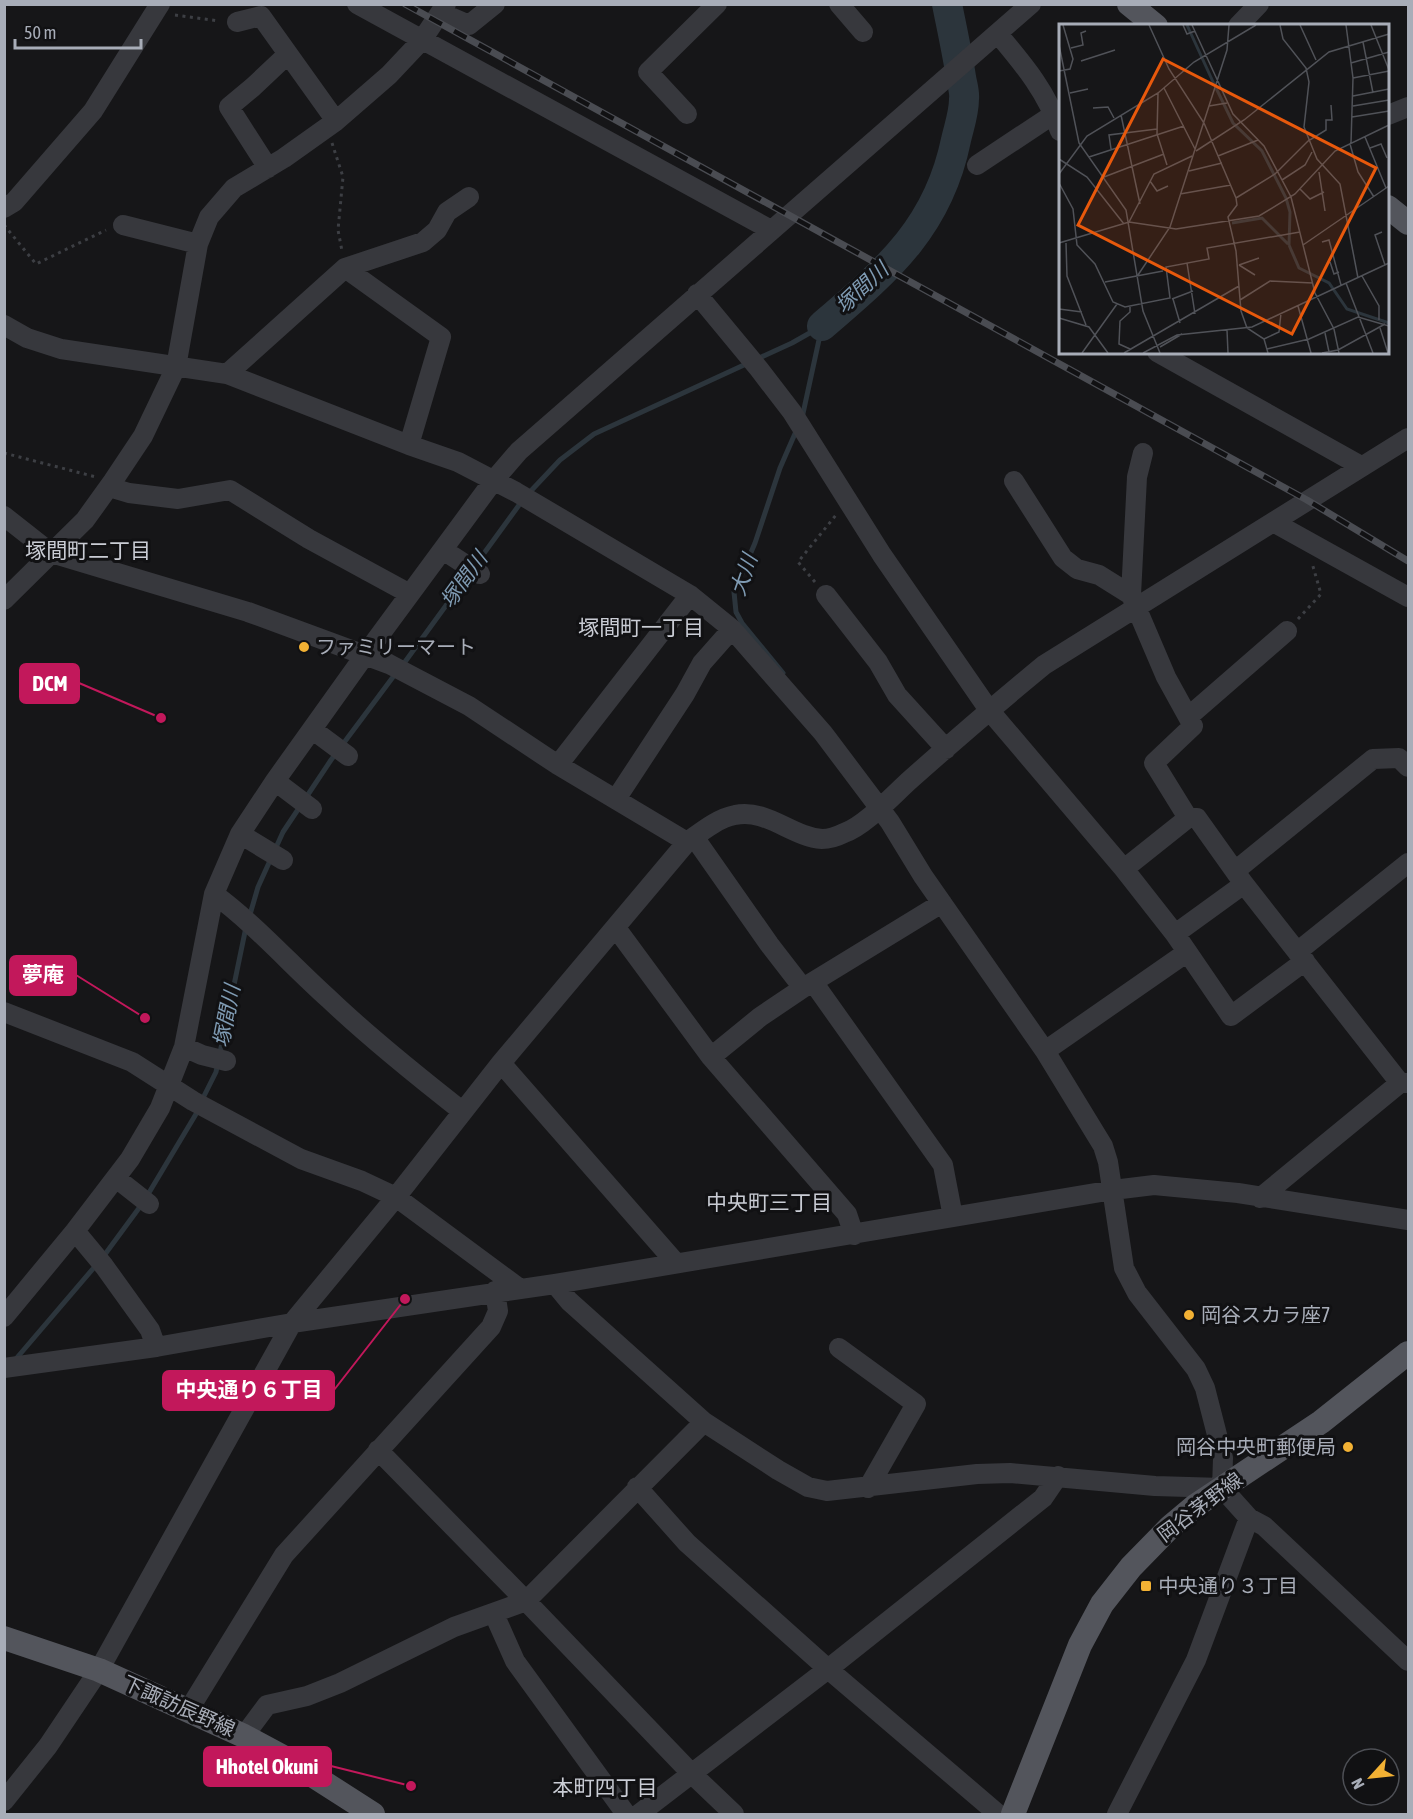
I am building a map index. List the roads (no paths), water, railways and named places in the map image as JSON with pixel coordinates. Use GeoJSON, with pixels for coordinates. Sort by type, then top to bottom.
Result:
{"type":"FeatureCollection","features":[{"type":"Feature","properties":{"kind":"main road"},"geometry":{"type":"LineString","coordinates":[[1129,4],[1154,24]]}},
{"type":"Feature","properties":{"kind":"main road"},"geometry":{"type":"LineString","coordinates":[[1389,208],[1408,223]]}},
{"type":"Feature","properties":{"kind":"main road","name":"岡谷茅野線"},"geometry":{"type":"LineString","coordinates":[[1013,1815],[1080,1645],[1102,1604],[1131,1567],[1170,1527],[1222,1488],[1321,1422],[1408,1353]]}},
{"type":"Feature","properties":{"kind":"main road","name":"下諏訪辰野線"},"geometry":{"type":"LineString","coordinates":[[4,1638],[99,1670],[244,1736],[287,1759],[373,1815]]}},
{"type":"Feature","properties":{"kind":"street"},"geometry":{"type":"LineString","coordinates":[[357,4],[771,230]]}},
{"type":"Feature","properties":{"kind":"street"},"geometry":{"type":"LineString","coordinates":[[4,600],[85,520],[142,436],[176,367],[198,244],[209,217],[234,188],[268,168],[332,124],[389,75],[422,40],[444,9],[469,26],[495,4]]}},
{"type":"Feature","properties":{"kind":"street"},"geometry":{"type":"LineString","coordinates":[[687,114],[648,72],[717,4]]}},
{"type":"Feature","properties":{"kind":"street"},"geometry":{"type":"LineString","coordinates":[[839,4],[863,32]]}},
{"type":"Feature","properties":{"kind":"street"},"geometry":{"type":"LineString","coordinates":[[4,1317],[116,1178],[160,1108],[184,1047],[214,894],[240,834],[365,655],[494,480],[519,451],[1031,4]]}},
{"type":"Feature","properties":{"kind":"street"},"geometry":{"type":"LineString","coordinates":[[1240,24],[1259,4]]}},
{"type":"Feature","properties":{"kind":"street"},"geometry":{"type":"LineString","coordinates":[[4,208],[14,202],[93,111],[156,11]]}},
{"type":"Feature","properties":{"kind":"street"},"geometry":{"type":"LineString","coordinates":[[237,22],[261,16],[332,124]]}},
{"type":"Feature","properties":{"kind":"street"},"geometry":{"type":"LineString","coordinates":[[976,165],[1057,122],[1032,74],[998,34]]}},
{"type":"Feature","properties":{"kind":"street"},"geometry":{"type":"LineString","coordinates":[[268,168],[229,107],[288,54]]}},
{"type":"Feature","properties":{"kind":"street"},"geometry":{"type":"LineString","coordinates":[[1389,115],[1408,106]]}},
{"type":"Feature","properties":{"kind":"street"},"geometry":{"type":"LineString","coordinates":[[227,374],[345,268],[423,242],[437,230],[447,212],[469,197]]}},
{"type":"Feature","properties":{"kind":"street"},"geometry":{"type":"LineString","coordinates":[[123,225],[198,244]]}},
{"type":"Feature","properties":{"kind":"street"},"geometry":{"type":"LineString","coordinates":[[345,268],[441,337],[409,446]]}},
{"type":"Feature","properties":{"kind":"street"},"geometry":{"type":"LineString","coordinates":[[697,294],[792,412],[848,501],[989,710],[1125,869],[1175,934],[1231,1016],[1408,863]]}},
{"type":"Feature","properties":{"kind":"street"},"geometry":{"type":"LineString","coordinates":[[4,325],[27,338],[61,349],[227,374],[409,446],[458,462],[516,492],[690,595],[732,629],[823,733],[890,822],[923,876],[1045,1051],[1103,1146],[1113,1190],[1124,1268],[1137,1293],[1196,1369],[1205,1388],[1223,1458],[1222,1488],[1249,1518],[1264,1526],[1408,1661]]}},
{"type":"Feature","properties":{"kind":"street"},"geometry":{"type":"LineString","coordinates":[[1161,354],[1361,466]]}},
{"type":"Feature","properties":{"kind":"street"},"geometry":{"type":"LineString","coordinates":[[4,1801],[48,1746],[99,1670],[292,1323],[396,1197],[501,1063],[691,840],[720,821],[735,815],[750,814],[764,817],[804,835],[824,839],[846,833],[879,808],[989,710],[1044,665],[1133,601],[1273,522],[1408,438]]}},
{"type":"Feature","properties":{"kind":"street"},"geometry":{"type":"LineString","coordinates":[[1143,453],[1137,477],[1133,601],[1166,677],[1193,726],[1154,764],[1188,818]]}},
{"type":"Feature","properties":{"kind":"street"},"geometry":{"type":"LineString","coordinates":[[1014,481],[1063,558],[1077,569],[1099,575],[1133,601]]}},
{"type":"Feature","properties":{"kind":"street"},"geometry":{"type":"LineString","coordinates":[[111,484],[129,493],[178,499],[230,490],[309,539],[410,594]]}},
{"type":"Feature","properties":{"kind":"street"},"geometry":{"type":"LineString","coordinates":[[4,516],[51,553],[248,612],[389,664],[470,706],[558,765],[691,840],[769,944],[808,985],[943,1165],[953,1216]]}},
{"type":"Feature","properties":{"kind":"street"},"geometry":{"type":"LineString","coordinates":[[1273,522],[1408,597]]}},
{"type":"Feature","properties":{"kind":"street"},"geometry":{"type":"LineString","coordinates":[[443,550],[472,569]]}},
{"type":"Feature","properties":{"kind":"street"},"geometry":{"type":"LineString","coordinates":[[558,765],[690,595]]}},
{"type":"Feature","properties":{"kind":"street"},"geometry":{"type":"LineString","coordinates":[[826,595],[878,662],[897,695],[946,749]]}},
{"type":"Feature","properties":{"kind":"street"},"geometry":{"type":"LineString","coordinates":[[616,799],[702,663],[732,629]]}},
{"type":"Feature","properties":{"kind":"street"},"geometry":{"type":"LineString","coordinates":[[1188,717],[1287,631]]}},
{"type":"Feature","properties":{"kind":"street"},"geometry":{"type":"LineString","coordinates":[[312,730],[340,750]]}},
{"type":"Feature","properties":{"kind":"street"},"geometry":{"type":"LineString","coordinates":[[1175,934],[1373,759],[1399,758],[1408,767]]}},
{"type":"Feature","properties":{"kind":"street"},"geometry":{"type":"LineString","coordinates":[[275,781],[312,809]]}},
{"type":"Feature","properties":{"kind":"street"},"geometry":{"type":"LineString","coordinates":[[1125,869],[1188,818],[1197,818],[1239,877],[1404,1083],[1260,1198]]}},
{"type":"Feature","properties":{"kind":"street"},"geometry":{"type":"LineString","coordinates":[[240,834],[283,860]]}},
{"type":"Feature","properties":{"kind":"street"},"geometry":{"type":"LineString","coordinates":[[214,894],[237,911],[329,999],[404,1065],[462,1111]]}},
{"type":"Feature","properties":{"kind":"street"},"geometry":{"type":"LineString","coordinates":[[711,1057],[760,1017],[808,985],[942,903]]}},
{"type":"Feature","properties":{"kind":"street"},"geometry":{"type":"LineString","coordinates":[[616,928],[711,1057],[847,1214],[854,1234]]}},
{"type":"Feature","properties":{"kind":"street"},"geometry":{"type":"LineString","coordinates":[[1045,1051],[1186,953]]}},
{"type":"Feature","properties":{"kind":"street"},"geometry":{"type":"LineString","coordinates":[[4,1012],[132,1062],[200,1104],[302,1159],[362,1181],[396,1197],[519,1288]]}},
{"type":"Feature","properties":{"kind":"street"},"geometry":{"type":"LineString","coordinates":[[184,1047],[202,1055],[226,1061]]}},
{"type":"Feature","properties":{"kind":"street"},"geometry":{"type":"LineString","coordinates":[[501,1063],[676,1263]]}},
{"type":"Feature","properties":{"kind":"street"},"geometry":{"type":"LineString","coordinates":[[116,1178],[142,1198]]}},
{"type":"Feature","properties":{"kind":"street"},"geometry":{"type":"LineString","coordinates":[[13,1368],[156,1347],[495,1291],[555,1284],[953,1216],[1154,1185],[1238,1193],[1408,1220]]}},
{"type":"Feature","properties":{"kind":"street"},"geometry":{"type":"LineString","coordinates":[[75,1231],[104,1266],[150,1330],[156,1347]]}},
{"type":"Feature","properties":{"kind":"street"},"geometry":{"type":"LineString","coordinates":[[555,1284],[568,1301],[704,1422],[808,1487],[827,1491],[977,1474],[1010,1473],[1155,1486],[1222,1488]]}},
{"type":"Feature","properties":{"kind":"street"},"geometry":{"type":"LineString","coordinates":[[188,1711],[284,1555],[491,1328],[498,1311],[495,1291]]}},
{"type":"Feature","properties":{"kind":"street"},"geometry":{"type":"LineString","coordinates":[[839,1348],[916,1404],[868,1488]]}},
{"type":"Feature","properties":{"kind":"street"},"geometry":{"type":"LineString","coordinates":[[244,1736],[267,1705],[307,1696],[340,1683],[454,1627],[526,1601],[704,1422]]}},
{"type":"Feature","properties":{"kind":"street"},"geometry":{"type":"LineString","coordinates":[[378,1450],[734,1815]]}},
{"type":"Feature","properties":{"kind":"street"},"geometry":{"type":"LineString","coordinates":[[639,1815],[828,1669],[1043,1498],[1058,1476]]}},
{"type":"Feature","properties":{"kind":"street"},"geometry":{"type":"LineString","coordinates":[[638,1487],[687,1543],[828,1669],[998,1815]]}},
{"type":"Feature","properties":{"kind":"street"},"geometry":{"type":"LineString","coordinates":[[1117,1815],[1196,1660],[1249,1518]]}},
{"type":"Feature","properties":{"kind":"street"},"geometry":{"type":"LineString","coordinates":[[494,1614],[515,1661],[626,1815]]}},
{"type":"Feature","properties":{"kind":"waterway","name":"塚間川"},"geometry":{"type":"LineString","coordinates":[[822,326],[868,286],[907,245],[937,198],[948,171],[961,120],[964,91],[947,4]]}},
{"type":"Feature","properties":{"kind":"waterway","name":"大川"},"geometry":{"type":"LineString","coordinates":[[802,418],[822,326]]}},
{"type":"Feature","properties":{"kind":"waterway","name":"塚間川"},"geometry":{"type":"LineString","coordinates":[[528,494],[560,460],[594,434],[792,343],[822,326]]}},
{"type":"Feature","properties":{"kind":"waterway","name":"大川"},"geometry":{"type":"LineString","coordinates":[[783,673],[742,623],[736,612],[734,592],[755,543],[780,468],[797,429]]}},
{"type":"Feature","properties":{"kind":"waterway","name":"塚間川"},"geometry":{"type":"LineString","coordinates":[[402,666],[522,501]]}},
{"type":"Feature","properties":{"kind":"waterway","name":"塚間川"},"geometry":{"type":"LineString","coordinates":[[249,918],[258,887],[283,832],[331,760],[396,673]]}},
{"type":"Feature","properties":{"kind":"waterway","name":"塚間川"},"geometry":{"type":"LineString","coordinates":[[202,1100],[216,1072],[246,927]]}},
{"type":"Feature","properties":{"kind":"waterway","name":"塚間川"},"geometry":{"type":"LineString","coordinates":[[147,1196],[199,1109]]}},
{"type":"Feature","properties":{"kind":"waterway","name":"塚間川"},"geometry":{"type":"LineString","coordinates":[[103,1257],[142,1204]]}},
{"type":"Feature","properties":{"kind":"waterway","name":"塚間川"},"geometry":{"type":"LineString","coordinates":[[15,1360],[97,1264]]}},
{"type":"Feature","properties":{"kind":"railway"},"geometry":{"type":"LineString","coordinates":[[405,4],[1307,500],[1408,561]]}},
{"type":"Feature","properties":{"kind":"place","name":"ファミリーマート"},"geometry":{"type":"Point","coordinates":[304,647]}},
{"type":"Feature","properties":{"kind":"place","name":"DCM"},"geometry":{"type":"Point","coordinates":[161,718]}},
{"type":"Feature","properties":{"kind":"place","name":"夢庵"},"geometry":{"type":"Point","coordinates":[145,1018]}},
{"type":"Feature","properties":{"kind":"place","name":"中央通り６丁目"},"geometry":{"type":"Point","coordinates":[405,1299]}},
{"type":"Feature","properties":{"kind":"place","name":"岡谷スカラ座7"},"geometry":{"type":"Point","coordinates":[1189,1315]}},
{"type":"Feature","properties":{"kind":"place","name":"岡谷中央町郵便局"},"geometry":{"type":"Point","coordinates":[1348,1447]}},
{"type":"Feature","properties":{"kind":"place","name":"中央通り３丁目"},"geometry":{"type":"Point","coordinates":[1146,1586]}},
{"type":"Feature","properties":{"kind":"place","name":"Hhotel Okuni"},"geometry":{"type":"Point","coordinates":[411,1786]}},
{"type":"Feature","properties":{"kind":"district","name":"塚間町二丁目"},"geometry":{"type":"Point","coordinates":[88,551]}},
{"type":"Feature","properties":{"kind":"district","name":"塚間町一丁目"},"geometry":{"type":"Point","coordinates":[641,628]}},
{"type":"Feature","properties":{"kind":"district","name":"中央町三丁目"},"geometry":{"type":"Point","coordinates":[769,1203]}},
{"type":"Feature","properties":{"kind":"district","name":"本町四丁目"},"geometry":{"type":"Point","coordinates":[605,1788]}}]}
